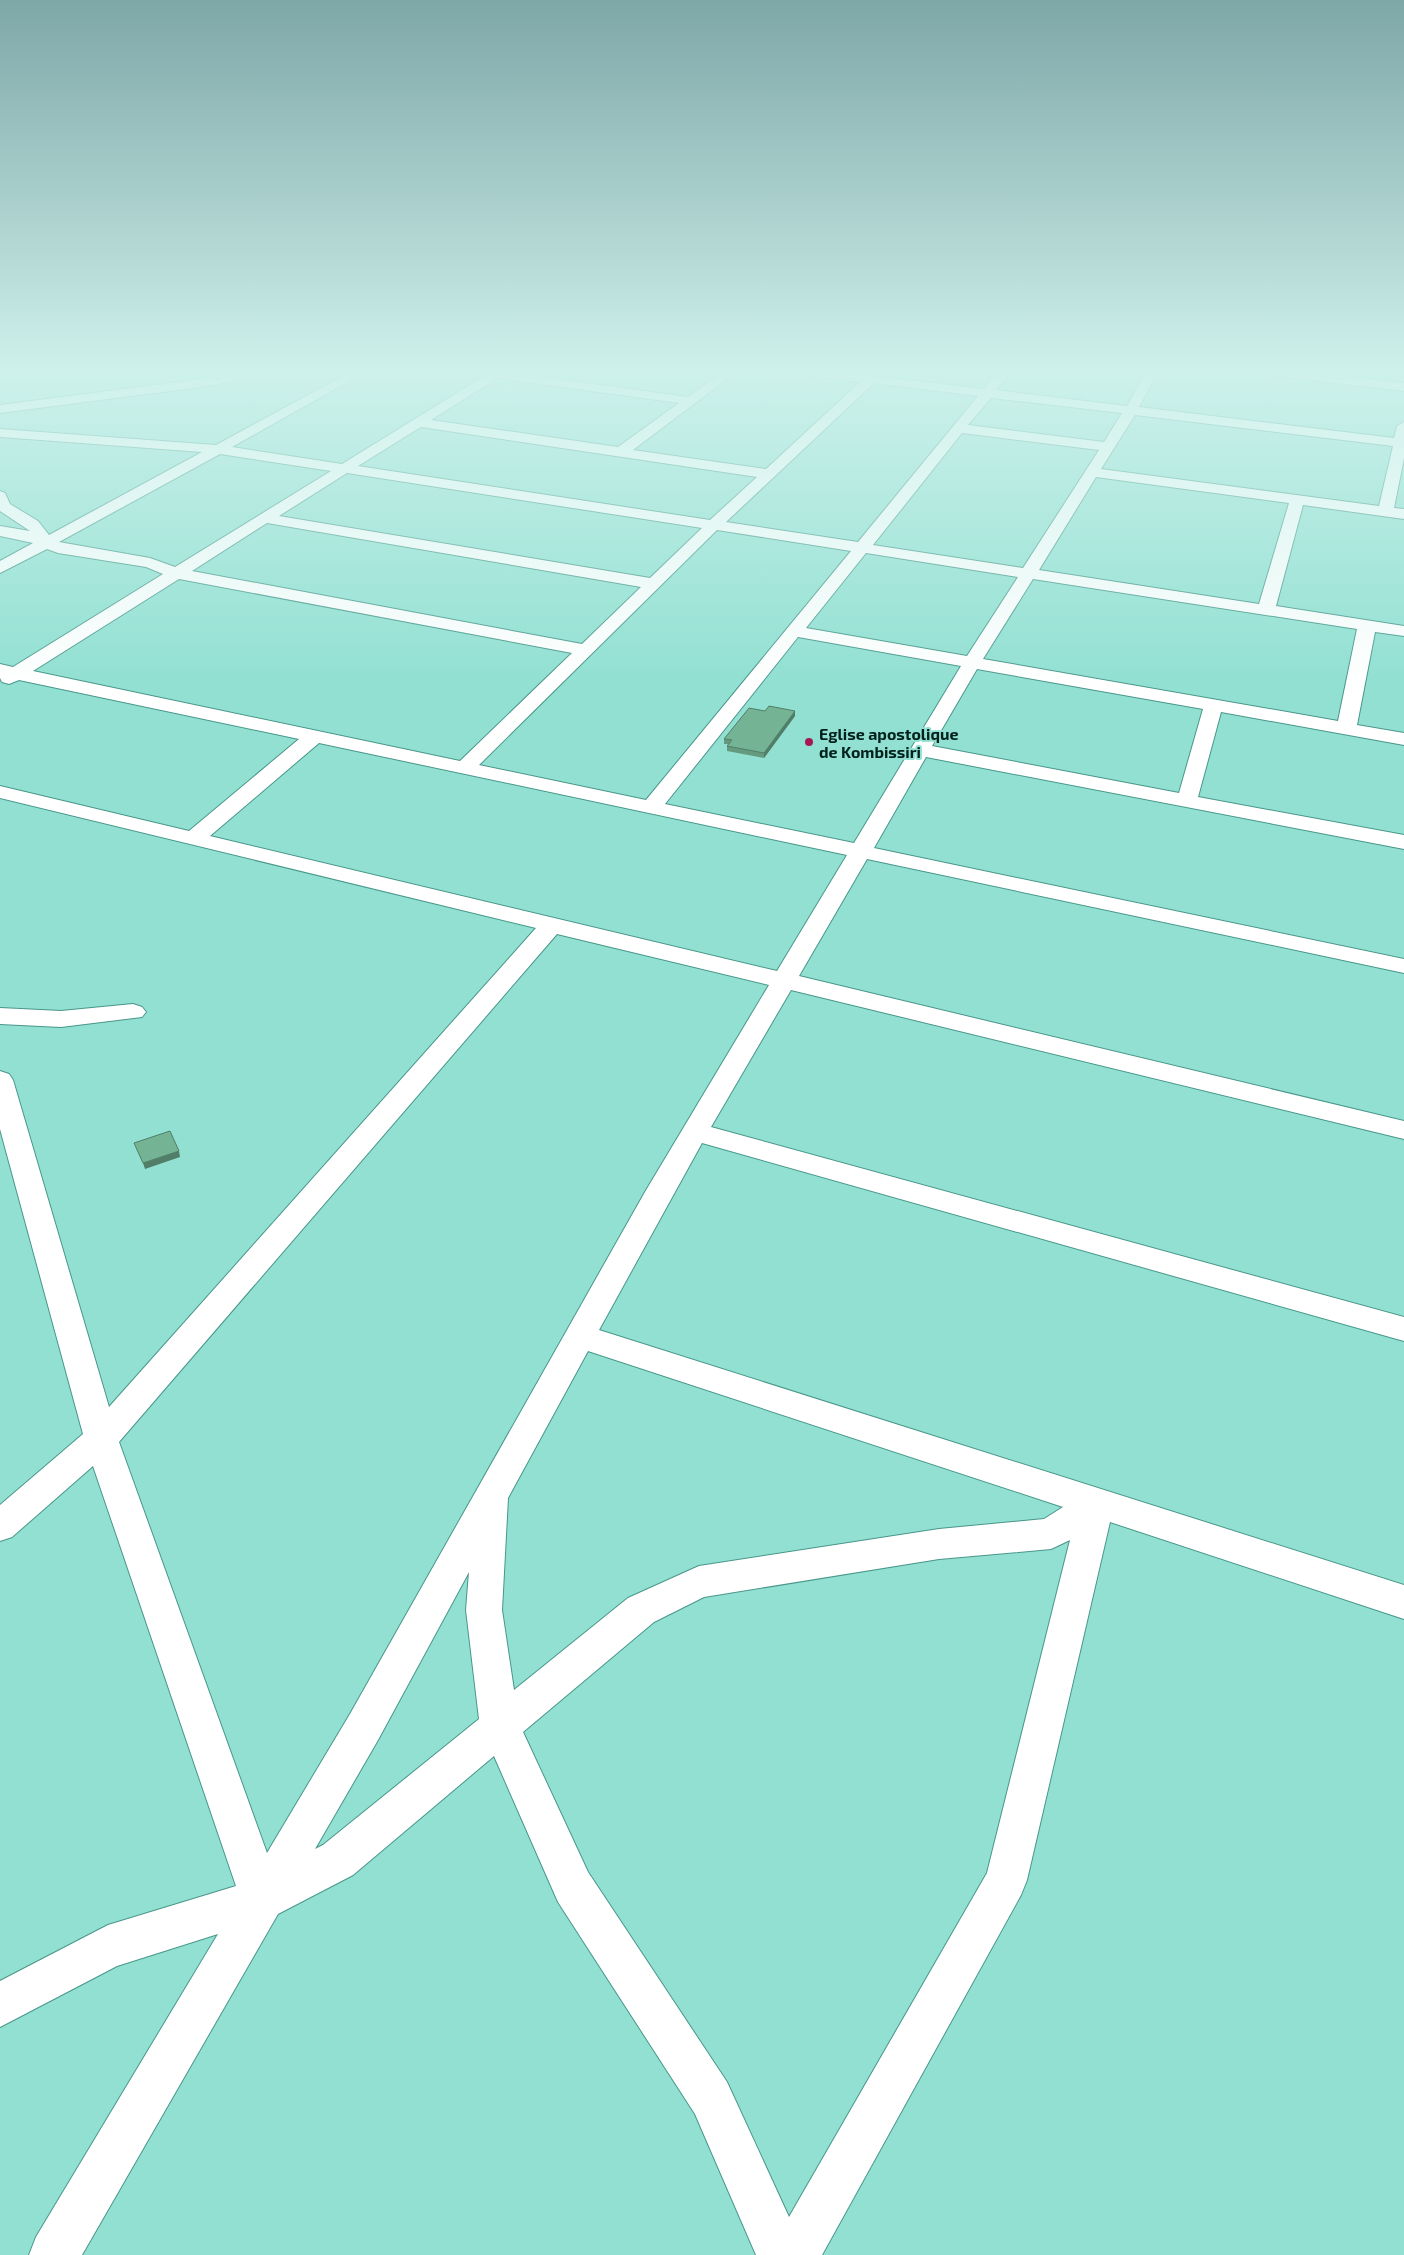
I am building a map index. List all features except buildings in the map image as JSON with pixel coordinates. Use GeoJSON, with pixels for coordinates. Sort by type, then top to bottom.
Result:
{"type":"FeatureCollection","features":[{"type":"Feature","properties":{"kind":"street"},"geometry":{"type":"LineString","coordinates":[[0,568],[170,475]]}},
{"type":"Feature","properties":{"kind":"street"},"geometry":{"type":"LineString","coordinates":[[6,676],[331,475]]}},
{"type":"Feature","properties":{"kind":"street"},"geometry":{"type":"LineString","coordinates":[[389,475],[1404,631]]}},
{"type":"Feature","properties":{"kind":"street"},"geometry":{"type":"LineString","coordinates":[[464,768],[768,475]]}},
{"type":"Feature","properties":{"kind":"street"},"geometry":{"type":"LineString","coordinates":[[651,807],[920,475]]}},
{"type":"Feature","properties":{"kind":"street"},"geometry":{"type":"LineString","coordinates":[[54,2255],[364,1726],[694,1132],[971,664],[1090,475]]}},
{"type":"Feature","properties":{"kind":"street"},"geometry":{"type":"LineString","coordinates":[[1116,475],[1404,514]]}},
{"type":"Feature","properties":{"kind":"street"},"geometry":{"type":"LineString","coordinates":[[1385,512],[1394,475]]}},
{"type":"Feature","properties":{"kind":"street"},"geometry":{"type":"LineString","coordinates":[[0,496],[3,506],[32,524],[46,543]]}},
{"type":"Feature","properties":{"kind":"street"},"geometry":{"type":"LineString","coordinates":[[1266,610],[1298,500]]}},
{"type":"Feature","properties":{"kind":"street"},"geometry":{"type":"LineString","coordinates":[[263,518],[654,584]]}},
{"type":"Feature","properties":{"kind":"street"},"geometry":{"type":"LineString","coordinates":[[0,531],[29,536],[58,548],[91,555],[150,563],[175,573],[586,650]]}},
{"type":"Feature","properties":{"kind":"street"},"geometry":{"type":"LineString","coordinates":[[1346,729],[1367,625]]}},
{"type":"Feature","properties":{"kind":"street"},"geometry":{"type":"LineString","coordinates":[[794,631],[971,664],[1404,739]]}},
{"type":"Feature","properties":{"kind":"street"},"geometry":{"type":"LineString","coordinates":[[6,676],[315,736],[1404,966]]}},
{"type":"Feature","properties":{"kind":"street"},"geometry":{"type":"LineString","coordinates":[[1187,800],[1213,706]]}},
{"type":"Feature","properties":{"kind":"street"},"geometry":{"type":"LineString","coordinates":[[194,839],[315,736]]}},
{"type":"Feature","properties":{"kind":"street"},"geometry":{"type":"LineString","coordinates":[[920,750],[1404,842]]}},
{"type":"Feature","properties":{"kind":"street"},"geometry":{"type":"LineString","coordinates":[[0,792],[1404,1130]]}},
{"type":"Feature","properties":{"kind":"street"},"geometry":{"type":"LineString","coordinates":[[0,1526],[101,1439],[552,925]]}},
{"type":"Feature","properties":{"kind":"street"},"geometry":{"type":"LineString","coordinates":[[0,1016],[61,1019],[134,1012]]}},
{"type":"Feature","properties":{"kind":"street"},"geometry":{"type":"LineString","coordinates":[[0,1080],[101,1439],[262,1900]]}},
{"type":"Feature","properties":{"kind":"street"},"geometry":{"type":"LineString","coordinates":[[694,1132],[1404,1329]]}},
{"type":"Feature","properties":{"kind":"street"},"geometry":{"type":"LineString","coordinates":[[579,1336],[1404,1602]]}},
{"type":"Feature","properties":{"kind":"street"},"geometry":{"type":"LineString","coordinates":[[493,1492],[484,1610],[500,1726],[573,1887],[711,2098],[782,2255]]}},
{"type":"Feature","properties":{"kind":"street"},"geometry":{"type":"LineString","coordinates":[[0,2005],[108,1947],[262,1900],[338,1860],[641,1610],[700,1582],[939,1544],[1051,1534],[1097,1503]]}},
{"type":"Feature","properties":{"kind":"street"},"geometry":{"type":"LineString","coordinates":[[795,2255],[1006,1880],[1097,1503]]}},
{"type":"Feature","properties":{"kind":"place","name":"Eglise apostolique de Kombissiri"},"geometry":{"type":"Point","coordinates":[809,742]}}]}
